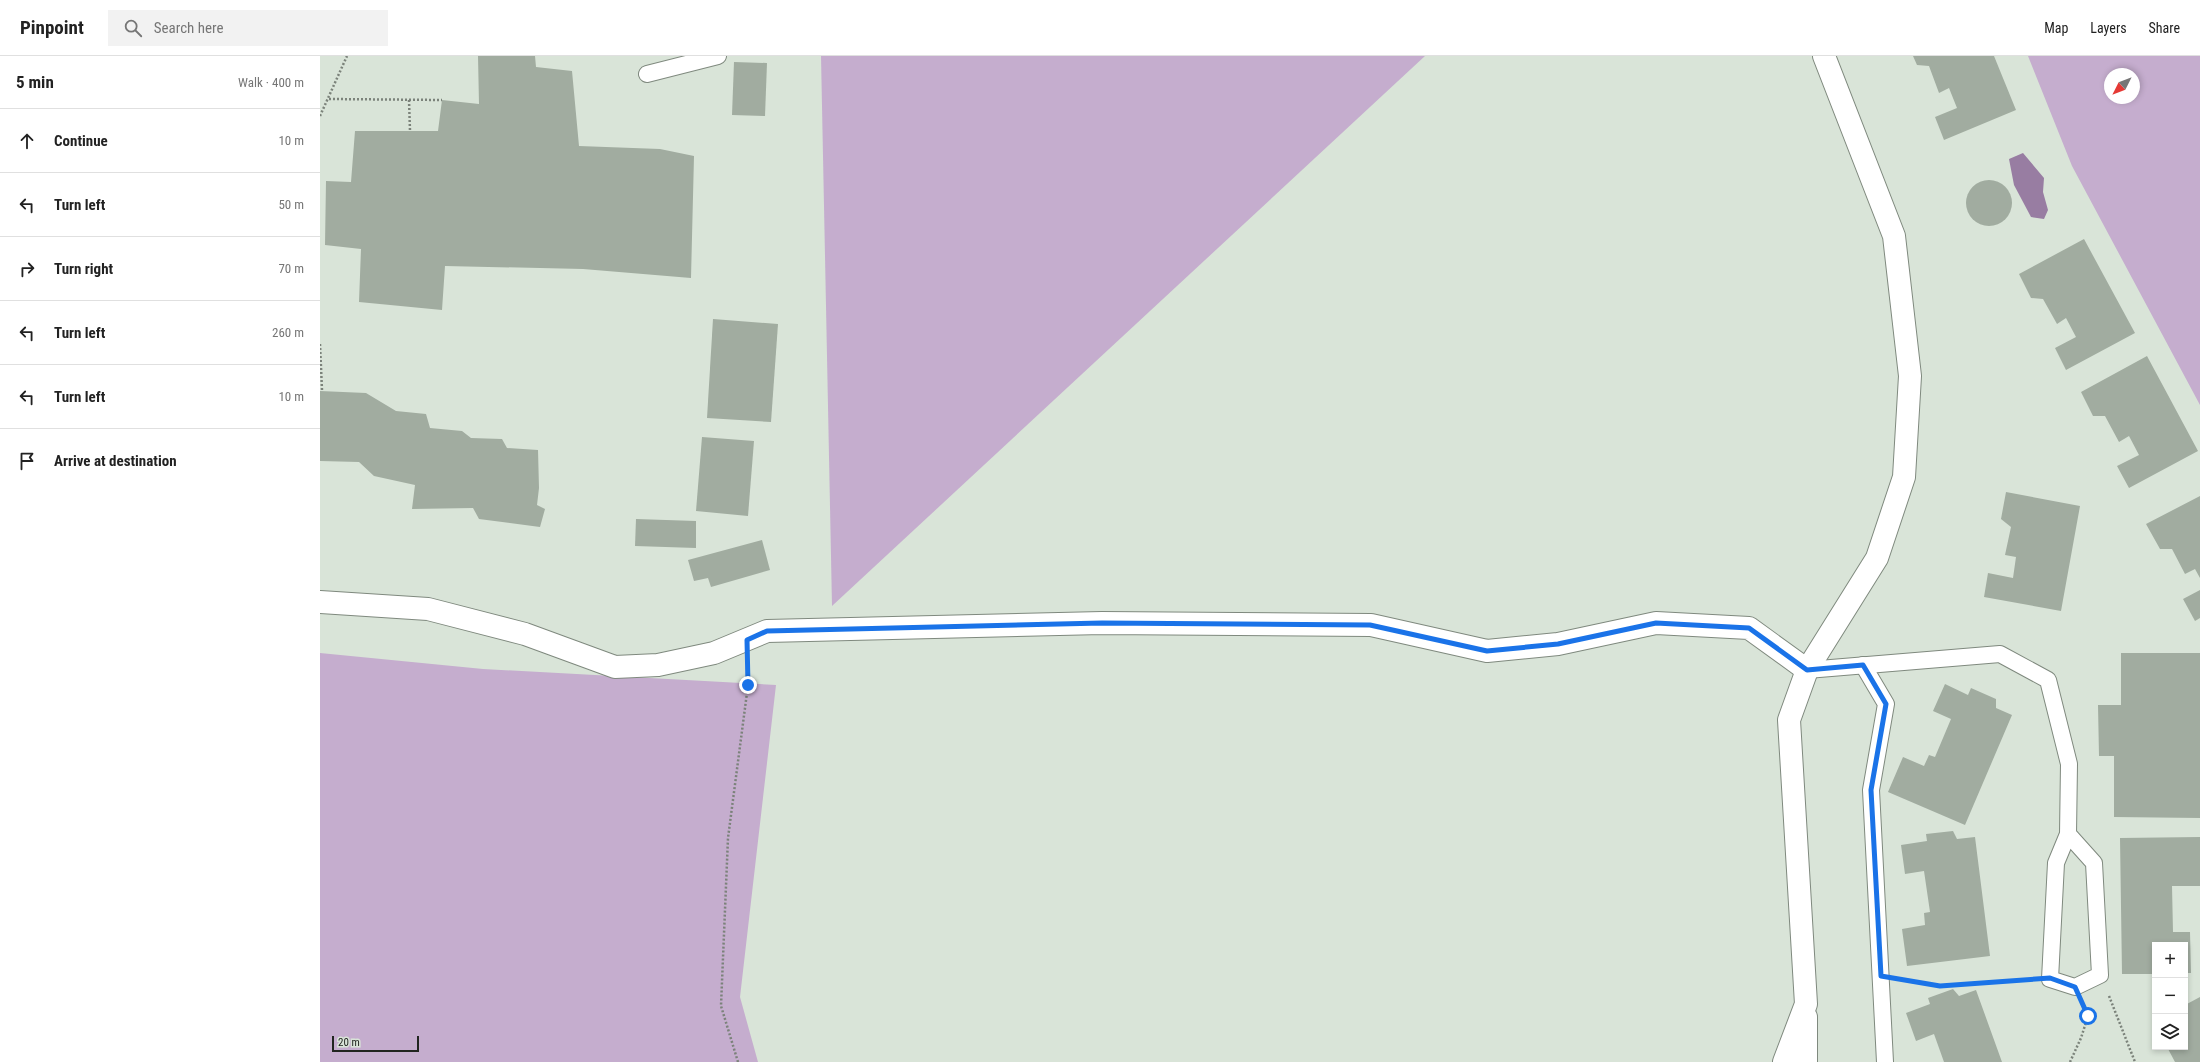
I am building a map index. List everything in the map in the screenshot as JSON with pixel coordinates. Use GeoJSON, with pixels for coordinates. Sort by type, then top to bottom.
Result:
{"type":"FeatureCollection","features":[{"type":"Feature","properties":{"kind":"street"},"geometry":{"type":"LineString","coordinates":[[1806,1062],[1806,1004],[1789,720],[1807,670],[1877,558],[1904,477],[1910,376],[1894,236],[1824,56]]}},
{"type":"Feature","properties":{"kind":"street"},"geometry":{"type":"LineString","coordinates":[[320,602],[428,609],[525,634],[615,667],[658,665],[714,653],[767,631],[1094,623],[1370,625],[1487,651],[1558,644],[1656,623],[1749,628],[1807,670]]}},
{"type":"Feature","properties":{"kind":"street"},"geometry":{"type":"LineString","coordinates":[[1784,1062],[1806,1004]]}},
{"type":"Feature","properties":{"kind":"lane"},"geometry":{"type":"LineString","coordinates":[[647,74],[718,56]]}},
{"type":"Feature","properties":{"kind":"lane"},"geometry":{"type":"LineString","coordinates":[[1807,670],[2000,654],[2048,680],[2069,764],[2068,834],[2056,863],[2050,978],[2075,987],[2100,975],[2094,863],[2068,834]]}},
{"type":"Feature","properties":{"kind":"lane"},"geometry":{"type":"LineString","coordinates":[[1863,665],[1886,704],[1871,790],[1885,1062]]}},
{"type":"Feature","properties":{"kind":"path"},"geometry":{"type":"LineString","coordinates":[[320,116],[329,100],[347,56]]}},
{"type":"Feature","properties":{"kind":"path"},"geometry":{"type":"LineString","coordinates":[[329,100],[442,100]]}},
{"type":"Feature","properties":{"kind":"path"},"geometry":{"type":"LineString","coordinates":[[409,100],[410,131]]}},
{"type":"Feature","properties":{"kind":"path"},"geometry":{"type":"LineString","coordinates":[[320,344],[322,390]]}},
{"type":"Feature","properties":{"kind":"path"},"geometry":{"type":"LineString","coordinates":[[738,1062],[722,1006],[728,838],[748,685],[747,640]]}},
{"type":"Feature","properties":{"kind":"path"},"geometry":{"type":"LineString","coordinates":[[2100,975],[2135,1062]]}},
{"type":"Feature","properties":{"kind":"path"},"geometry":{"type":"LineString","coordinates":[[1881,976],[1940,986],[2050,978]]}},
{"type":"Feature","properties":{"kind":"path"},"geometry":{"type":"LineString","coordinates":[[2070,1062],[2081,1038],[2088,1016],[2075,987]]}},
{"type":"Feature","properties":{"kind":"shaded area"},"geometry":{"type":"Polygon","coordinates":[[[821,56],[1425,56],[832,606],[821,56]]]}},
{"type":"Feature","properties":{"kind":"shaded area"},"geometry":{"type":"Polygon","coordinates":[[[2028,56],[2200,56],[2200,405],[2072,166],[2028,56]]]}},
{"type":"Feature","properties":{"kind":"shaded area"},"geometry":{"type":"Polygon","coordinates":[[[2023,153],[2044,178],[2043,192],[2048,210],[2044,219],[2031,217],[2014,185],[2009,159],[2023,153]]]}},
{"type":"Feature","properties":{"kind":"shaded area"},"geometry":{"type":"Polygon","coordinates":[[[320,653],[483,669],[776,685],[740,997],[758,1062],[320,1062],[320,653]]]}},
{"type":"Feature","properties":{"kind":"building"},"geometry":{"type":"Polygon","coordinates":[[[478,56],[535,56],[536,67],[572,71],[579,146],[660,149],[694,156],[691,278],[583,269],[445,266],[442,310],[359,302],[361,249],[325,245],[326,181],[351,182],[355,131],[438,131],[442,100],[479,104],[478,56]]]}},
{"type":"Feature","properties":{"kind":"building"},"geometry":{"type":"Polygon","coordinates":[[[1913,56],[1994,56],[2016,110],[1944,140],[1935,117],[1957,108],[1949,88],[1939,93],[1929,66],[1917,65],[1913,56]]]}},
{"type":"Feature","properties":{"kind":"building"},"geometry":{"type":"Polygon","coordinates":[[[734,62],[767,63],[765,116],[732,115],[734,62]]]}},
{"type":"Feature","properties":{"kind":"building"},"geometry":{"type":"Polygon","coordinates":[[[1994,180],[1998,181],[2008,190],[2011,194],[2011,212],[2002,222],[1994,226],[1984,226],[1976,222],[1967,212],[1966,198],[1970,190],[1980,181],[1994,180]]]}},
{"type":"Feature","properties":{"kind":"building"},"geometry":{"type":"Polygon","coordinates":[[[2084,239],[2135,333],[2066,370],[2055,348],[2076,337],[2066,318],[2057,324],[2043,299],[2031,298],[2019,274],[2084,239]]]}},
{"type":"Feature","properties":{"kind":"building"},"geometry":{"type":"Polygon","coordinates":[[[713,319],[778,324],[771,422],[707,418],[713,319]]]}},
{"type":"Feature","properties":{"kind":"building"},"geometry":{"type":"Polygon","coordinates":[[[2147,356],[2198,451],[2129,488],[2117,466],[2139,455],[2129,436],[2119,442],[2105,416],[2093,416],[2081,392],[2147,356]]]}},
{"type":"Feature","properties":{"kind":"building"},"geometry":{"type":"Polygon","coordinates":[[[320,391],[366,393],[396,411],[426,414],[430,428],[462,431],[471,438],[502,439],[507,448],[538,450],[539,488],[537,505],[545,509],[540,527],[479,519],[473,508],[412,509],[415,485],[374,476],[359,462],[320,461],[320,391]]]}},
{"type":"Feature","properties":{"kind":"building"},"geometry":{"type":"Polygon","coordinates":[[[702,437],[754,441],[748,516],[696,511],[702,437]]]}},
{"type":"Feature","properties":{"kind":"building"},"geometry":{"type":"Polygon","coordinates":[[[2006,492],[2080,506],[2061,611],[1984,597],[1988,573],[2013,578],[2016,557],[2005,555],[2011,527],[2001,519],[2006,492]]]}},
{"type":"Feature","properties":{"kind":"building"},"geometry":{"type":"Polygon","coordinates":[[[2200,496],[2200,578],[2195,569],[2185,574],[2172,549],[2160,549],[2146,524],[2200,496]]]}},
{"type":"Feature","properties":{"kind":"building"},"geometry":{"type":"Polygon","coordinates":[[[636,519],[696,521],[696,548],[635,546],[636,519]]]}},
{"type":"Feature","properties":{"kind":"building"},"geometry":{"type":"Polygon","coordinates":[[[762,540],[770,570],[711,587],[708,578],[694,581],[688,560],[762,540]]]}},
{"type":"Feature","properties":{"kind":"building"},"geometry":{"type":"Polygon","coordinates":[[[2200,590],[2200,618],[2195,621],[2183,599],[2200,590]]]}},
{"type":"Feature","properties":{"kind":"building"},"geometry":{"type":"Polygon","coordinates":[[[2121,653],[2200,653],[2200,818],[2114,817],[2114,756],[2099,756],[2098,705],[2121,705],[2121,653]]]}},
{"type":"Feature","properties":{"kind":"building"},"geometry":{"type":"Polygon","coordinates":[[[1945,684],[1968,695],[1971,688],[1996,699],[1996,708],[2012,715],[1965,825],[1888,792],[1903,757],[1924,766],[1929,755],[1935,757],[1951,719],[1933,711],[1945,684]]]}},
{"type":"Feature","properties":{"kind":"building"},"geometry":{"type":"Polygon","coordinates":[[[1953,831],[1957,839],[1975,837],[1990,956],[1907,966],[1902,929],[1925,925],[1924,913],[1930,912],[1924,871],[1905,874],[1901,845],[1927,841],[1926,834],[1953,831]]]}},
{"type":"Feature","properties":{"kind":"building"},"geometry":{"type":"Polygon","coordinates":[[[2200,837],[2200,886],[2172,886],[2173,932],[2190,932],[2191,973],[2188,973],[2188,942],[2152,942],[2152,974],[2122,974],[2120,838],[2200,837]]]}},
{"type":"Feature","properties":{"kind":"building"},"geometry":{"type":"Polygon","coordinates":[[[1953,989],[1959,996],[1976,990],[2002,1062],[1944,1062],[1934,1034],[1916,1041],[1906,1013],[1930,1004],[1928,998],[1953,989]]]}},
{"type":"Feature","properties":{"kind":"building"},"geometry":{"type":"Polygon","coordinates":[[[2200,997],[2200,1062],[2175,1062],[2169,1050],[2188,1050],[2188,1003],[2200,997]]]}},
{"type":"Feature","properties":{"kind":"route"},"geometry":{"type":"LineString","coordinates":[[748,685],[747,640],[767,631],[1102,623],[1370,625],[1487,651],[1558,644],[1656,623],[1749,628],[1807,670],[1863,665],[1886,704],[1871,790],[1881,976],[1940,986],[2050,978],[2075,987],[2088,1016]]}}]}
